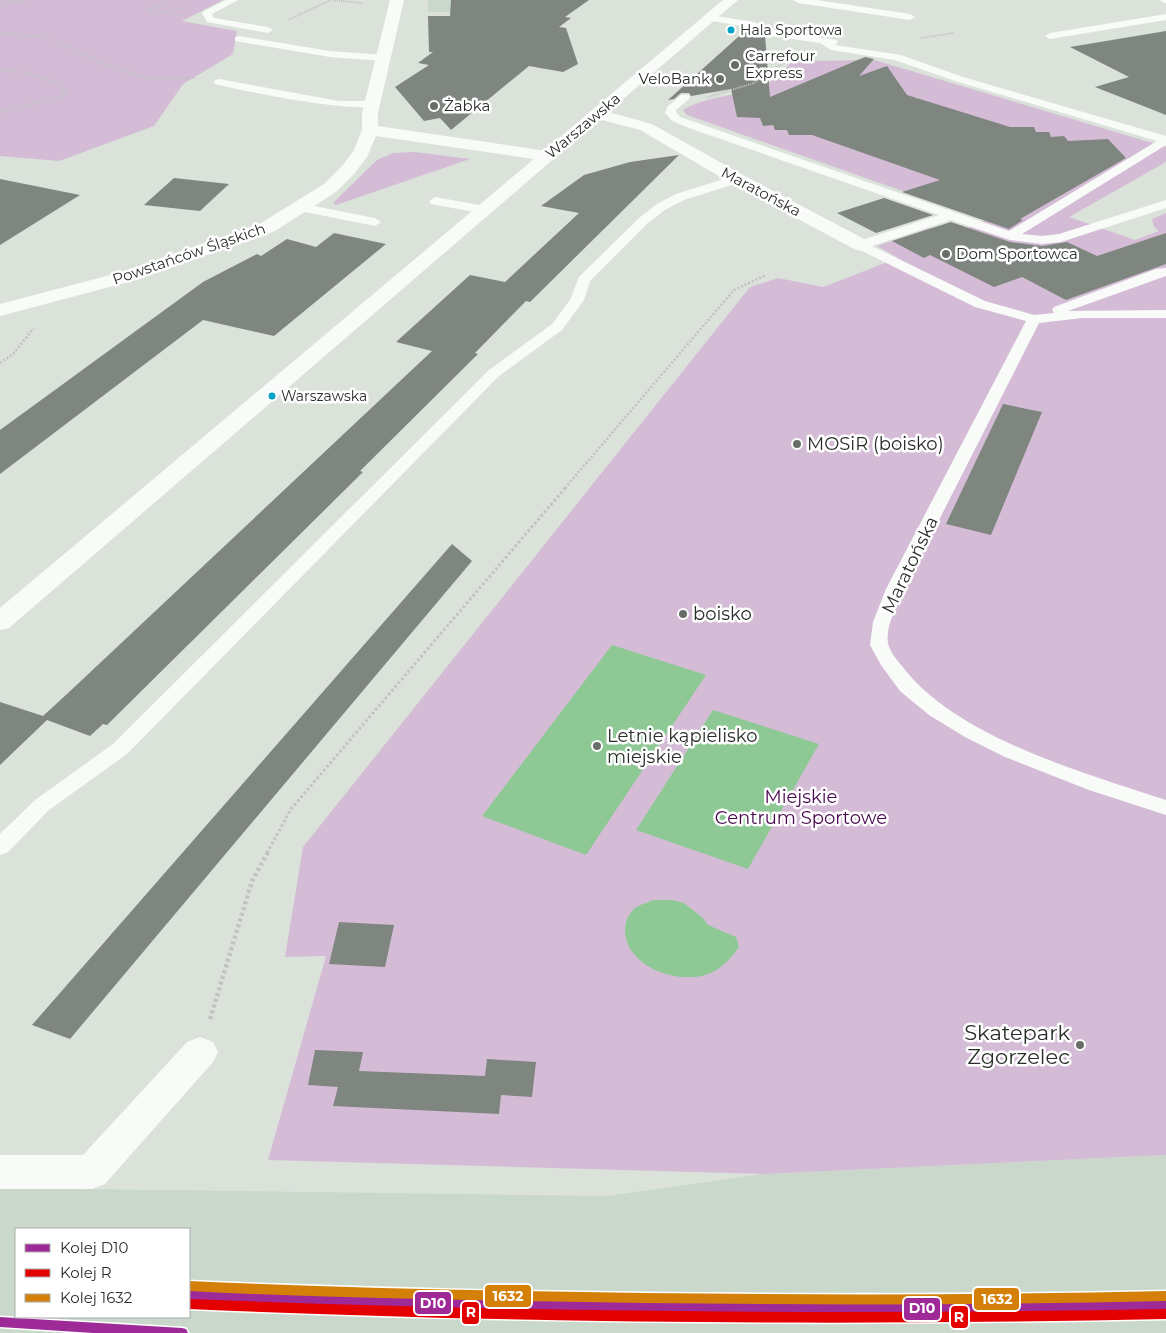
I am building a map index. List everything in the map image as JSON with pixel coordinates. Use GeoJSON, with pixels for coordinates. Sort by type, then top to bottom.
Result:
{"type":"FeatureCollection","features":[{"type":"Feature","properties":{"kind":"street","name":"Powstańców Śląskich"},"geometry":{"type":"LineString","coordinates":[[0,310],[130,276],[268,227],[330,188],[348,170],[361,153],[370,130],[373,104],[397,0]]}},
{"type":"Feature","properties":{"kind":"street","name":"Warszawska"},"geometry":{"type":"LineString","coordinates":[[0,622],[732,0]]}},
{"type":"Feature","properties":{"kind":"street","name":"Maratońska"},"geometry":{"type":"LineString","coordinates":[[597,114],[646,127],[737,179],[860,245]]}},
{"type":"Feature","properties":{"kind":"street"},"geometry":{"type":"LineString","coordinates":[[370,130],[547,156]]}},
{"type":"Feature","properties":{"kind":"street"},"geometry":{"type":"LineString","coordinates":[[0,1172],[92,1172],[200,1052]]}},
{"type":"Feature","properties":{"kind":"lane"},"geometry":{"type":"LineString","coordinates":[[233,0],[207,13],[210,20],[268,30]]}},
{"type":"Feature","properties":{"kind":"lane"},"geometry":{"type":"LineString","coordinates":[[798,0],[910,17]]}},
{"type":"Feature","properties":{"kind":"lane"},"geometry":{"type":"LineString","coordinates":[[1050,36],[1166,17]]}},
{"type":"Feature","properties":{"kind":"lane"},"geometry":{"type":"LineString","coordinates":[[710,18],[754,24],[772,34],[859,45],[883,45]]}},
{"type":"Feature","properties":{"kind":"lane"},"geometry":{"type":"LineString","coordinates":[[239,39],[350,58],[384,58]]}},
{"type":"Feature","properties":{"kind":"lane"},"geometry":{"type":"LineString","coordinates":[[822,40],[831,47],[897,57],[958,80],[1166,140]]}},
{"type":"Feature","properties":{"kind":"lane"},"geometry":{"type":"LineString","coordinates":[[219,82],[338,104],[373,104]]}},
{"type":"Feature","properties":{"kind":"lane"},"geometry":{"type":"LineString","coordinates":[[685,97],[671,109],[670,113],[676,119],[1010,236],[1042,240],[1061,238],[1166,204]]}},
{"type":"Feature","properties":{"kind":"lane"},"geometry":{"type":"LineString","coordinates":[[1010,236],[1166,140]]}},
{"type":"Feature","properties":{"kind":"lane"},"geometry":{"type":"LineString","coordinates":[[0,847],[42,805],[120,749],[494,373],[556,327],[577,300],[584,280],[643,221],[661,207],[680,197],[737,179]]}},
{"type":"Feature","properties":{"kind":"lane"},"geometry":{"type":"LineString","coordinates":[[435,201],[485,210]]}},
{"type":"Feature","properties":{"kind":"lane"},"geometry":{"type":"LineString","coordinates":[[299,207],[375,222]]}},
{"type":"Feature","properties":{"kind":"lane"},"geometry":{"type":"LineString","coordinates":[[860,245],[949,216]]}},
{"type":"Feature","properties":{"kind":"lane","name":"Maratońska"},"geometry":{"type":"LineString","coordinates":[[860,245],[980,304],[1034,319],[1082,314],[1166,314]]}},
{"type":"Feature","properties":{"kind":"lane"},"geometry":{"type":"LineString","coordinates":[[1034,319],[1161,272],[1166,272]]}},
{"type":"Feature","properties":{"kind":"lane","name":"Maratońska"},"geometry":{"type":"LineString","coordinates":[[1034,319],[895,589],[883,618],[879,644],[892,670],[911,693],[960,725],[1018,755],[1166,808]]}},
{"type":"Feature","properties":{"kind":"path"},"geometry":{"type":"LineString","coordinates":[[0,4],[28,0]]}},
{"type":"Feature","properties":{"kind":"path"},"geometry":{"type":"LineString","coordinates":[[170,0],[149,10],[210,20]]}},
{"type":"Feature","properties":{"kind":"path"},"geometry":{"type":"LineString","coordinates":[[268,30],[332,0],[362,3]]}},
{"type":"Feature","properties":{"kind":"path"},"geometry":{"type":"LineString","coordinates":[[0,32],[46,38],[116,69],[147,78],[200,78],[219,82]]}},
{"type":"Feature","properties":{"kind":"path"},"geometry":{"type":"LineString","coordinates":[[915,38],[954,33]]}},
{"type":"Feature","properties":{"kind":"path"},"geometry":{"type":"LineString","coordinates":[[685,97],[695,99],[724,94],[746,87],[770,73],[779,63],[793,58]]}},
{"type":"Feature","properties":{"kind":"path"},"geometry":{"type":"LineString","coordinates":[[0,70],[34,75],[54,81],[66,91],[60,97],[54,99],[0,112]]}},
{"type":"Feature","properties":{"kind":"path"},"geometry":{"type":"LineString","coordinates":[[200,1052],[252,880],[291,809],[734,290],[766,274]]}},
{"type":"Feature","properties":{"kind":"path"},"geometry":{"type":"LineString","coordinates":[[0,363],[13,354],[39,321]]}},
{"type":"Feature","properties":{"kind":"shaded area"},"geometry":{"type":"Polygon","coordinates":[[[428,0],[526,0],[488,12],[428,12],[428,0]]]}},
{"type":"Feature","properties":{"kind":"shaded area","name":"Letnie kąpielisko miejskie"},"geometry":{"type":"Polygon","coordinates":[[[612,645],[706,675],[586,855],[482,816],[612,645]]]}},
{"type":"Feature","properties":{"kind":"shaded area"},"geometry":{"type":"Polygon","coordinates":[[[713,710],[819,744],[748,869],[636,830],[713,710]]]}},
{"type":"Feature","properties":{"kind":"shaded area"},"geometry":{"type":"Polygon","coordinates":[[[653,900],[672,900],[684,903],[703,918],[708,925],[736,937],[739,947],[722,966],[708,974],[696,977],[683,977],[669,975],[656,970],[634,954],[628,944],[625,931],[625,925],[633,910],[653,900]]]}},
{"type":"Feature","properties":{"kind":"shaded area"},"geometry":{"type":"Polygon","coordinates":[[[1166,1155],[1166,1333],[0,1333],[0,1188],[607,1196],[764,1174],[1166,1155]]]}},
{"type":"Feature","properties":{"kind":"green space"},"geometry":{"type":"Polygon","coordinates":[[[0,0],[223,0],[182,21],[237,31],[233,54],[183,84],[154,126],[59,161],[0,156],[0,0]]]}},
{"type":"Feature","properties":{"kind":"green space","name":"Miejskie Centrum Sportowe"},"geometry":{"type":"Polygon","coordinates":[[[871,59],[1166,147],[1166,162],[1069,217],[1135,240],[1159,231],[1154,227],[1152,219],[1166,213],[1166,1155],[764,1174],[268,1160],[326,956],[285,957],[303,847],[750,287],[778,278],[823,287],[898,258],[877,246],[927,229],[938,227],[968,228],[985,220],[687,115],[683,110],[694,104],[746,91],[770,82],[791,63],[871,59]]]}},
{"type":"Feature","properties":{"kind":"green space"},"geometry":{"type":"Polygon","coordinates":[[[415,152],[470,159],[336,205],[333,203],[377,160],[393,153],[415,152]]]}},
{"type":"Feature","properties":{"kind":"building"},"geometry":{"type":"Polygon","coordinates":[[[451,0],[589,0],[565,17],[571,18],[559,27],[566,28],[578,64],[563,72],[529,66],[451,130],[440,118],[424,121],[395,87],[429,65],[418,63],[433,52],[429,52],[428,16],[450,16],[451,0]]]}},
{"type":"Feature","properties":{"kind":"building"},"geometry":{"type":"Polygon","coordinates":[[[747,29],[765,35],[770,97],[865,57],[874,59],[859,76],[887,66],[907,95],[1010,127],[1034,127],[1036,132],[1049,132],[1051,137],[1064,136],[1068,141],[1108,139],[1126,158],[1020,219],[1023,220],[1009,229],[902,192],[940,180],[812,135],[789,135],[787,130],[775,130],[773,125],[763,126],[760,118],[737,117],[731,89],[691,96],[689,93],[681,93],[674,99],[668,100],[747,29]]]}},
{"type":"Feature","properties":{"kind":"building"},"geometry":{"type":"Polygon","coordinates":[[[1166,31],[1166,115],[1095,87],[1129,77],[1070,47],[1166,31]]]}},
{"type":"Feature","properties":{"kind":"building"},"geometry":{"type":"Polygon","coordinates":[[[679,155],[530,302],[526,301],[475,353],[478,354],[360,471],[363,472],[107,725],[103,724],[90,736],[47,720],[0,765],[0,702],[43,716],[67,694],[432,351],[396,342],[470,275],[505,282],[579,213],[541,206],[584,175],[630,162],[679,155]]]}},
{"type":"Feature","properties":{"kind":"building"},"geometry":{"type":"Polygon","coordinates":[[[174,178],[229,184],[200,211],[144,205],[174,178]]]}},
{"type":"Feature","properties":{"kind":"building"},"geometry":{"type":"Polygon","coordinates":[[[0,179],[80,195],[0,245],[0,179]]]}},
{"type":"Feature","properties":{"kind":"building"},"geometry":{"type":"Polygon","coordinates":[[[884,198],[933,215],[876,233],[837,213],[884,198]]]}},
{"type":"Feature","properties":{"kind":"building"},"geometry":{"type":"Polygon","coordinates":[[[951,222],[1010,242],[1042,246],[1067,242],[1097,256],[1166,233],[1166,264],[1066,300],[1022,277],[994,287],[930,255],[924,258],[892,241],[951,222]]]}},
{"type":"Feature","properties":{"kind":"building"},"geometry":{"type":"Polygon","coordinates":[[[334,233],[386,244],[274,336],[203,320],[0,474],[0,430],[203,282],[257,254],[261,256],[287,239],[316,247],[334,233]]]}},
{"type":"Feature","properties":{"kind":"building"},"geometry":{"type":"Polygon","coordinates":[[[1003,404],[1042,412],[991,535],[946,524],[1003,404]]]}},
{"type":"Feature","properties":{"kind":"building"},"geometry":{"type":"Polygon","coordinates":[[[452,544],[472,561],[70,1039],[32,1025],[452,544]]]}},
{"type":"Feature","properties":{"kind":"building"},"geometry":{"type":"Polygon","coordinates":[[[339,922],[394,925],[385,967],[329,964],[339,922]]]}},
{"type":"Feature","properties":{"kind":"building"},"geometry":{"type":"Polygon","coordinates":[[[315,1050],[363,1052],[359,1071],[485,1076],[487,1059],[536,1062],[532,1097],[501,1095],[499,1114],[333,1106],[338,1087],[308,1085],[315,1050]]]}},
{"type":"Feature","properties":{"kind":"rail line","name":"1632"},"geometry":{"type":"LineString","coordinates":[[190,1286],[398,1294],[764,1300],[925,1300],[1166,1296]]}},
{"type":"Feature","properties":{"kind":"rail line","name":"D10"},"geometry":{"type":"LineString","coordinates":[[190,1295],[356,1302],[764,1309],[925,1309],[1166,1305]]}},
{"type":"Feature","properties":{"kind":"rail line","name":"R"},"geometry":{"type":"LineString","coordinates":[[190,1304],[314,1309],[684,1316],[925,1317],[1166,1314]]}},
{"type":"Feature","properties":{"kind":"rail line","name":"D10"},"geometry":{"type":"LineString","coordinates":[[0,1322],[182,1333]]}},
{"type":"Feature","properties":{"kind":"place","name":"Hala Sportowa"},"geometry":{"type":"Point","coordinates":[731,30]}},
{"type":"Feature","properties":{"kind":"place","name":"Carrefour Express"},"geometry":{"type":"Point","coordinates":[735,65]}},
{"type":"Feature","properties":{"kind":"place","name":"VeloBank"},"geometry":{"type":"Point","coordinates":[720,79]}},
{"type":"Feature","properties":{"kind":"place","name":"Żabka"},"geometry":{"type":"Point","coordinates":[434,106]}},
{"type":"Feature","properties":{"kind":"place","name":"Dom Sportowca"},"geometry":{"type":"Point","coordinates":[946,254]}},
{"type":"Feature","properties":{"kind":"place","name":"Warszawska"},"geometry":{"type":"Point","coordinates":[272,396]}},
{"type":"Feature","properties":{"kind":"place","name":"MOSiR (boisko)"},"geometry":{"type":"Point","coordinates":[797,444]}},
{"type":"Feature","properties":{"kind":"place","name":"boisko"},"geometry":{"type":"Point","coordinates":[683,614]}},
{"type":"Feature","properties":{"kind":"place","name":"Letnie kąpielisko miejskie"},"geometry":{"type":"Point","coordinates":[597,746]}},
{"type":"Feature","properties":{"kind":"place","name":"Skatepark Zgorzelec"},"geometry":{"type":"Point","coordinates":[1080,1045]}}]}
